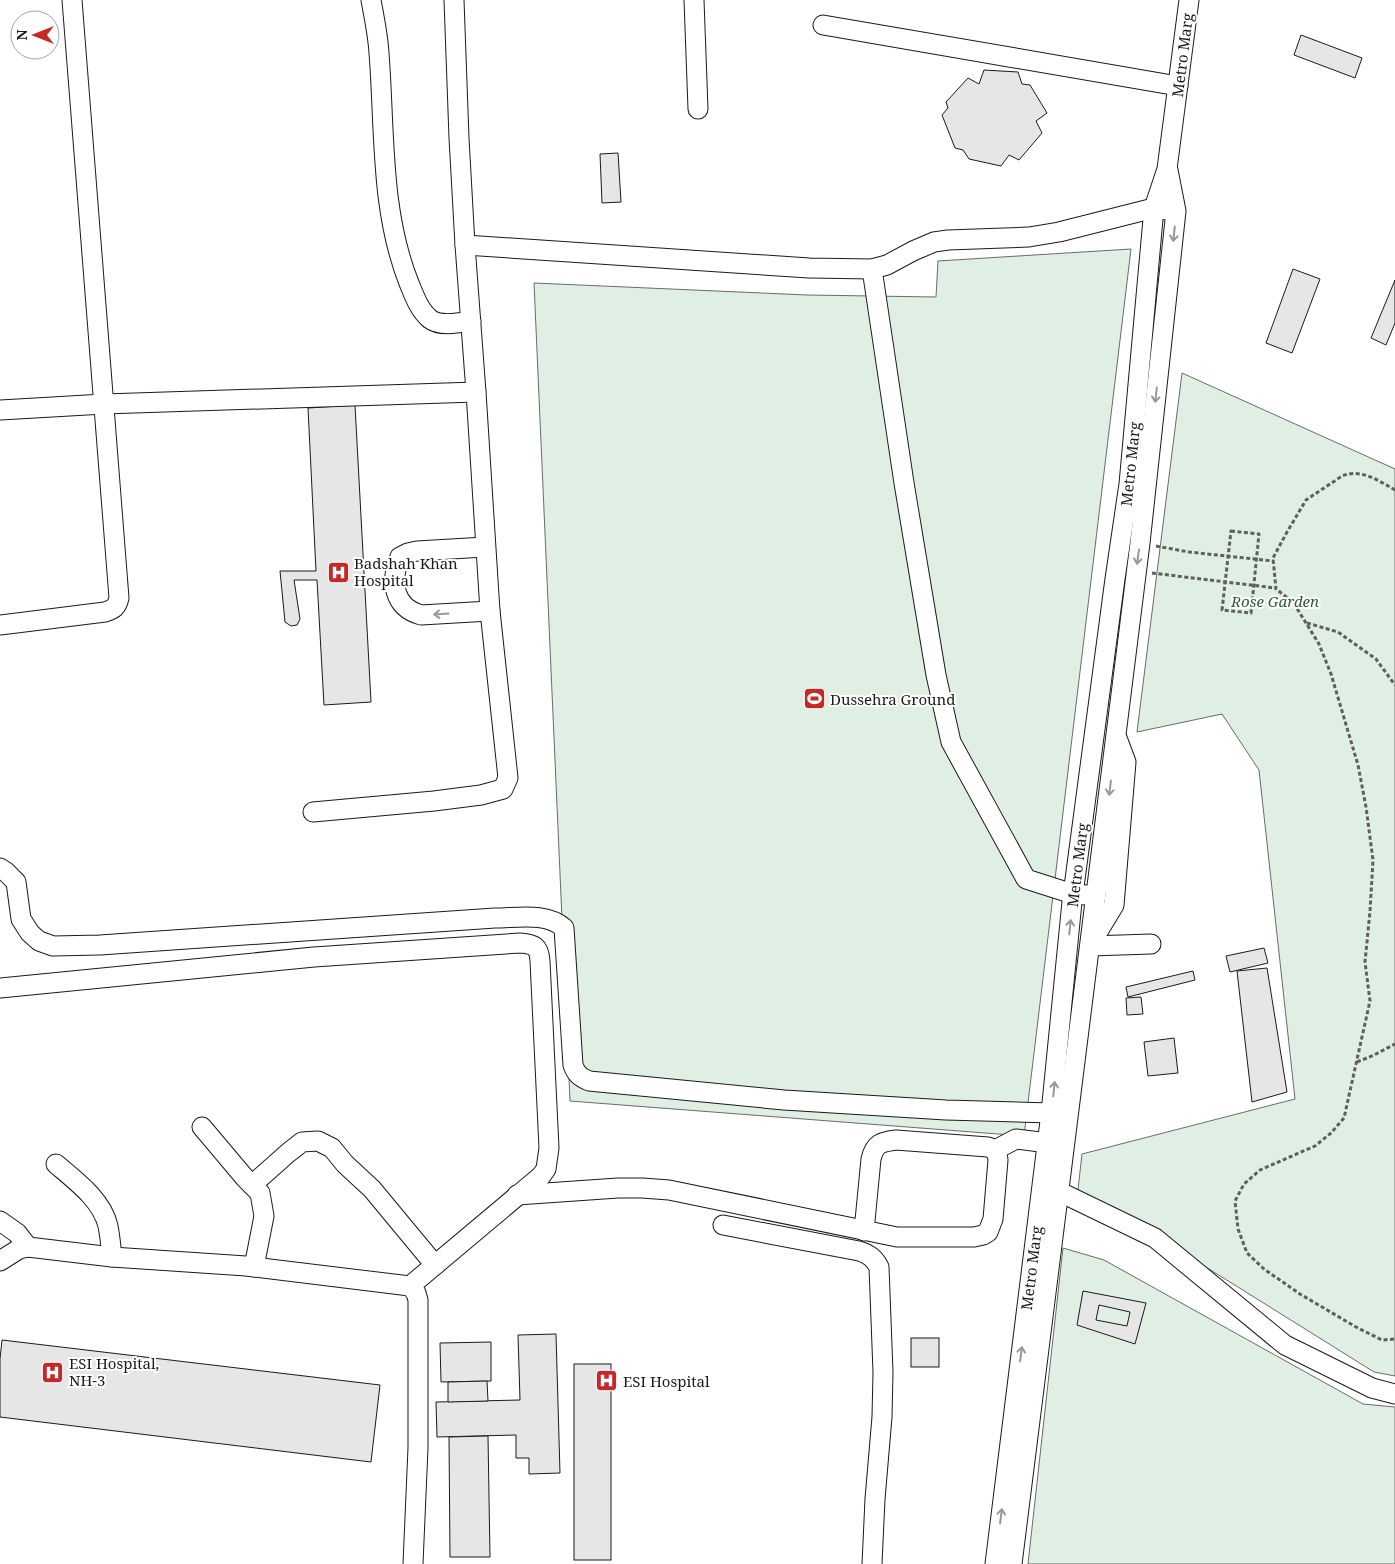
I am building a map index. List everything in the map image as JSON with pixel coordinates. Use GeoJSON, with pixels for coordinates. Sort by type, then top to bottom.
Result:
{"type":"FeatureCollection","features":[{"type":"Feature","properties":{"kind":"street"},"geometry":{"type":"LineString","coordinates":[[0,625],[105,612],[114,609],[118,604],[119,598],[72,0]]}},
{"type":"Feature","properties":{"kind":"street"},"geometry":{"type":"LineString","coordinates":[[371,0],[379,52],[383,131],[390,209],[402,265],[423,312],[432,321],[458,323],[471,321]]}},
{"type":"Feature","properties":{"kind":"street"},"geometry":{"type":"LineString","coordinates":[[313,812],[434,802],[481,796],[503,789],[508,778],[485,547],[465,245],[454,0]]}},
{"type":"Feature","properties":{"kind":"street"},"geometry":{"type":"LineString","coordinates":[[694,0],[698,109]]}},
{"type":"Feature","properties":{"kind":"street","name":"Metro Marg"},"geometry":{"type":"LineString","coordinates":[[1012,1564],[1051,1190],[1048,1143],[1073,894],[1129,484],[1154,208],[1167,169],[1189,0]]}},
{"type":"Feature","properties":{"kind":"street"},"geometry":{"type":"LineString","coordinates":[[823,25],[1178,86]]}},
{"type":"Feature","properties":{"kind":"street","name":"Metro Marg"},"geometry":{"type":"LineString","coordinates":[[995,1564],[1090,946],[1140,543],[1176,211],[1167,169]]}},
{"type":"Feature","properties":{"kind":"street"},"geometry":{"type":"LineString","coordinates":[[465,245],[809,268],[872,269],[887,265],[912,251],[934,242],[1029,237],[1059,232],[1154,208],[1176,211]]}},
{"type":"Feature","properties":{"kind":"street"},"geometry":{"type":"LineString","coordinates":[[872,269],[886,369],[936,675],[951,742],[1026,879],[1073,894],[1096,896]]}},
{"type":"Feature","properties":{"kind":"street"},"geometry":{"type":"LineString","coordinates":[[0,410],[104,404],[476,392]]}},
{"type":"Feature","properties":{"kind":"street"},"geometry":{"type":"LineString","coordinates":[[485,547],[408,553],[400,557],[396,566],[395,581],[396,593],[402,605],[416,614],[490,611]]}},
{"type":"Feature","properties":{"kind":"street"},"geometry":{"type":"LineString","coordinates":[[1090,946],[1114,906],[1126,762],[1116,735]]}},
{"type":"Feature","properties":{"kind":"street"},"geometry":{"type":"LineString","coordinates":[[0,868],[16,882],[21,919],[30,933],[39,941],[53,946],[100,945],[495,918],[548,919],[558,922],[564,928],[573,1065],[576,1073],[582,1078],[784,1100],[946,1110],[1052,1113]]}},
{"type":"Feature","properties":{"kind":"street"},"geometry":{"type":"LineString","coordinates":[[0,988],[314,958],[520,943],[535,946],[539,952],[540,961],[549,1148],[546,1168],[541,1176],[410,1286]]}},
{"type":"Feature","properties":{"kind":"street"},"geometry":{"type":"LineString","coordinates":[[1090,946],[1151,944]]}},
{"type":"Feature","properties":{"kind":"street"},"geometry":{"type":"LineString","coordinates":[[202,1128],[260,1193],[264,1216],[254,1268]]}},
{"type":"Feature","properties":{"kind":"street"},"geometry":{"type":"LineString","coordinates":[[995,1150],[1016,1139],[1048,1143]]}},
{"type":"Feature","properties":{"kind":"street"},"geometry":{"type":"LineString","coordinates":[[517,1195],[618,1188],[654,1188],[669,1190],[864,1231],[897,1237],[960,1238],[982,1235],[988,1232],[994,1219],[997,1153],[988,1147],[896,1140],[886,1141],[878,1145],[873,1150],[871,1159],[864,1231]]}},
{"type":"Feature","properties":{"kind":"street"},"geometry":{"type":"LineString","coordinates":[[252,1186],[302,1142],[318,1141],[332,1148],[345,1164],[372,1189],[435,1265]]}},
{"type":"Feature","properties":{"kind":"street"},"geometry":{"type":"LineString","coordinates":[[56,1164],[85,1190],[104,1215],[108,1226],[112,1257]]}},
{"type":"Feature","properties":{"kind":"street"},"geometry":{"type":"LineString","coordinates":[[1051,1190],[1154,1238],[1285,1345],[1372,1388],[1395,1394]]}},
{"type":"Feature","properties":{"kind":"street"},"geometry":{"type":"LineString","coordinates":[[0,1221],[17,1233],[28,1247]]}},
{"type":"Feature","properties":{"kind":"street"},"geometry":{"type":"LineString","coordinates":[[723,1225],[859,1251],[872,1256],[879,1267],[883,1362],[882,1417],[872,1564]]}},
{"type":"Feature","properties":{"kind":"street"},"geometry":{"type":"LineString","coordinates":[[0,1261],[19,1249],[28,1247],[112,1257],[254,1268],[410,1286],[416,1293],[418,1300],[418,1448],[413,1564]]}},
{"type":"Feature","properties":{"kind":"path"},"geometry":{"type":"LineString","coordinates":[[1275,588],[1273,558],[1306,500],[1349,473],[1370,476],[1395,490]]}},
{"type":"Feature","properties":{"kind":"path"},"geometry":{"type":"LineString","coordinates":[[1231,531],[1259,534],[1250,613],[1222,610],[1228,556],[1231,531]]}},
{"type":"Feature","properties":{"kind":"path"},"geometry":{"type":"LineString","coordinates":[[1140,543],[1189,552],[1273,561]]}},
{"type":"Feature","properties":{"kind":"path"},"geometry":{"type":"LineString","coordinates":[[1136,572],[1275,588],[1293,602],[1319,644],[1331,674],[1358,766],[1373,860],[1365,962],[1370,1002],[1344,1118],[1332,1133],[1315,1146],[1260,1170],[1244,1184],[1235,1201],[1238,1229],[1247,1253],[1264,1269],[1308,1299],[1382,1340],[1395,1339]]}},
{"type":"Feature","properties":{"kind":"path"},"geometry":{"type":"LineString","coordinates":[[1306,622],[1338,632],[1376,659],[1395,685]]}},
{"type":"Feature","properties":{"kind":"path"},"geometry":{"type":"LineString","coordinates":[[1356,1062],[1395,1044]]}},
{"type":"Feature","properties":{"kind":"green space","name":"Dussehra Ground"},"geometry":{"type":"Polygon","coordinates":[[[1131,249],[1024,1136],[570,1101],[534,283],[807,295],[936,297],[938,261],[1131,249]]]}},
{"type":"Feature","properties":{"kind":"green space","name":"Rose Garden"},"geometry":{"type":"Polygon","coordinates":[[[1182,373],[1395,469],[1395,1376],[1374,1372],[1161,1239],[1076,1207],[1082,1154],[1295,1099],[1259,770],[1222,714],[1137,732],[1182,373]]]}},
{"type":"Feature","properties":{"kind":"green space"},"geometry":{"type":"Polygon","coordinates":[[[1063,1248],[1104,1260],[1363,1404],[1395,1407],[1395,1564],[1028,1564],[1063,1248]]]}},
{"type":"Feature","properties":{"kind":"building"},"geometry":{"type":"Polygon","coordinates":[[[1301,35],[1362,58],[1355,78],[1294,55],[1301,35]]]}},
{"type":"Feature","properties":{"kind":"building"},"geometry":{"type":"Polygon","coordinates":[[[984,70],[1018,72],[1022,84],[1030,85],[1047,113],[1036,121],[1042,133],[1019,160],[1009,155],[1001,166],[969,159],[963,150],[955,148],[942,115],[948,108],[946,102],[968,78],[979,84],[984,70]]]}},
{"type":"Feature","properties":{"kind":"building"},"geometry":{"type":"Polygon","coordinates":[[[618,153],[621,202],[602,203],[600,154],[618,153]]]}},
{"type":"Feature","properties":{"kind":"building"},"geometry":{"type":"Polygon","coordinates":[[[1293,269],[1320,279],[1292,353],[1266,343],[1293,269]]]}},
{"type":"Feature","properties":{"kind":"building"},"geometry":{"type":"Polygon","coordinates":[[[1395,280],[1395,323],[1386,345],[1371,338],[1395,280]]]}},
{"type":"Feature","properties":{"kind":"building"},"geometry":{"type":"Polygon","coordinates":[[[355,405],[371,702],[324,705],[317,580],[294,580],[300,619],[297,625],[291,626],[285,622],[280,571],[316,571],[308,408],[355,405]]]}},
{"type":"Feature","properties":{"kind":"building"},"geometry":{"type":"Polygon","coordinates":[[[1264,948],[1268,963],[1230,972],[1226,956],[1264,948]]]}},
{"type":"Feature","properties":{"kind":"building"},"geometry":{"type":"Polygon","coordinates":[[[1267,968],[1287,1092],[1252,1102],[1237,971],[1267,968]]]}},
{"type":"Feature","properties":{"kind":"building"},"geometry":{"type":"Polygon","coordinates":[[[1193,971],[1195,980],[1128,997],[1126,987],[1193,971]]]}},
{"type":"Feature","properties":{"kind":"building"},"geometry":{"type":"Polygon","coordinates":[[[1141,997],[1143,1014],[1127,1015],[1126,998],[1141,997]]]}},
{"type":"Feature","properties":{"kind":"building"},"geometry":{"type":"Polygon","coordinates":[[[1174,1038],[1178,1073],[1148,1076],[1144,1042],[1174,1038]]]}},
{"type":"Feature","properties":{"kind":"building"},"geometry":{"type":"Polygon","coordinates":[[[1083,1291],[1146,1303],[1135,1344],[1077,1325],[1083,1291]],[[1099,1305],[1096,1320],[1127,1326],[1130,1312],[1099,1305]]]}},
{"type":"Feature","properties":{"kind":"building"},"geometry":{"type":"Polygon","coordinates":[[[556,1334],[560,1473],[529,1474],[529,1458],[516,1458],[516,1435],[437,1437],[436,1402],[520,1400],[518,1335],[556,1334]]]}},
{"type":"Feature","properties":{"kind":"building"},"geometry":{"type":"Polygon","coordinates":[[[911,1338],[939,1338],[939,1367],[911,1367],[911,1338]]]}},
{"type":"Feature","properties":{"kind":"building"},"geometry":{"type":"Polygon","coordinates":[[[2,1340],[380,1385],[371,1462],[0,1417],[0,1359],[2,1340]]]}},
{"type":"Feature","properties":{"kind":"building"},"geometry":{"type":"Polygon","coordinates":[[[491,1342],[491,1381],[441,1382],[440,1343],[491,1342]]]}},
{"type":"Feature","properties":{"kind":"building"},"geometry":{"type":"Polygon","coordinates":[[[574,1364],[611,1364],[611,1560],[574,1560],[574,1364]]]}},
{"type":"Feature","properties":{"kind":"building"},"geometry":{"type":"Polygon","coordinates":[[[487,1381],[488,1401],[448,1402],[448,1382],[487,1381]]]}},
{"type":"Feature","properties":{"kind":"building"},"geometry":{"type":"Polygon","coordinates":[[[488,1436],[490,1557],[450,1557],[449,1437],[488,1436]]]}},
{"type":"Feature","properties":{"kind":"place","name":"Badshah Khan Hospital"},"geometry":{"type":"Point","coordinates":[338,572]}},
{"type":"Feature","properties":{"kind":"place","name":"Dussehra Ground"},"geometry":{"type":"Point","coordinates":[814,699]}},
{"type":"Feature","properties":{"kind":"place","name":"ESI Hospital, NH-3"},"geometry":{"type":"Point","coordinates":[53,1372]}},
{"type":"Feature","properties":{"kind":"place","name":"ESI Hospital"},"geometry":{"type":"Point","coordinates":[607,1381]}}]}
